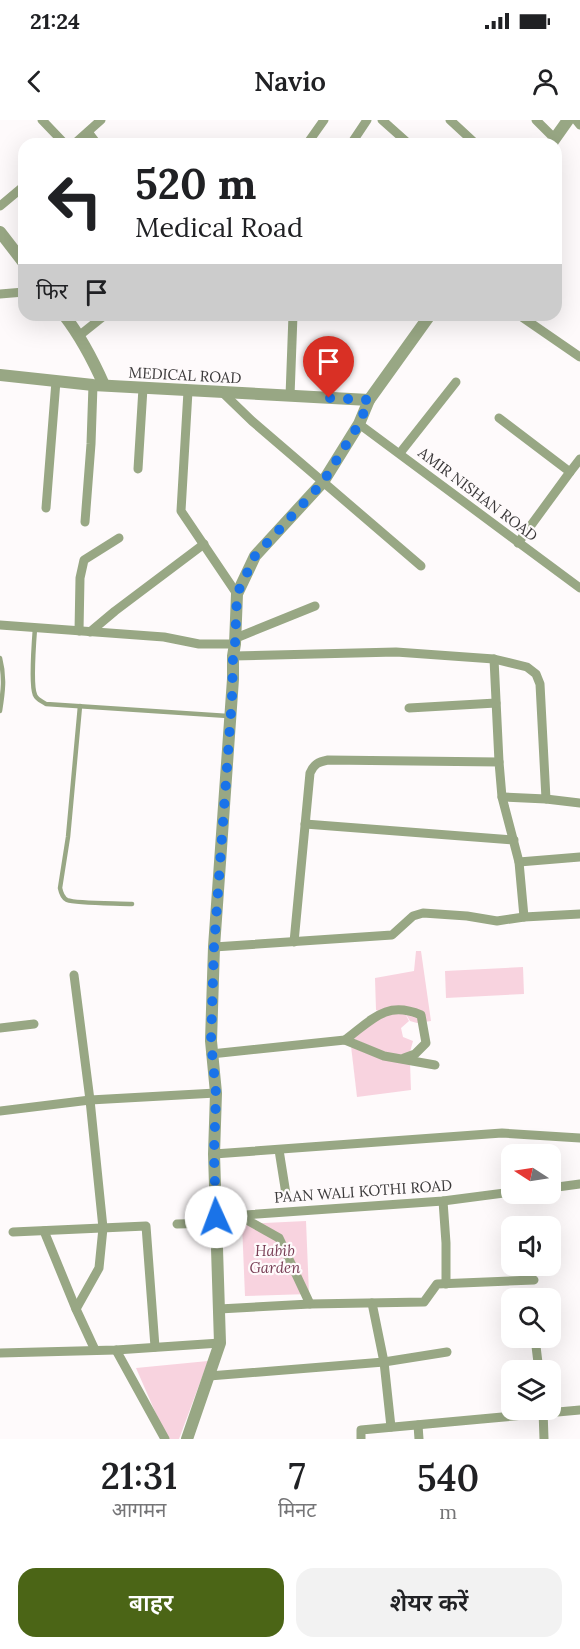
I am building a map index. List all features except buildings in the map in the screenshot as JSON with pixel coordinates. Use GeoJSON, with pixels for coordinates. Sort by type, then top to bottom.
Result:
{"type":"FeatureCollection","features":[{"type":"Feature","properties":{"kind":"street"},"geometry":{"type":"LineString","coordinates":[[42,120],[59,138]]}},
{"type":"Feature","properties":{"kind":"street"},"geometry":{"type":"LineString","coordinates":[[81,138],[101,120]]}},
{"type":"Feature","properties":{"kind":"street"},"geometry":{"type":"LineString","coordinates":[[311,138],[324,120]]}},
{"type":"Feature","properties":{"kind":"street"},"geometry":{"type":"LineString","coordinates":[[355,138],[367,120]]}},
{"type":"Feature","properties":{"kind":"street"},"geometry":{"type":"LineString","coordinates":[[382,120],[402,138]]}},
{"type":"Feature","properties":{"kind":"street"},"geometry":{"type":"LineString","coordinates":[[450,120],[470,138]]}},
{"type":"Feature","properties":{"kind":"street"},"geometry":{"type":"LineString","coordinates":[[536,120],[551,138]]}},
{"type":"Feature","properties":{"kind":"street"},"geometry":{"type":"LineString","coordinates":[[555,138],[568,120]]}},
{"type":"Feature","properties":{"kind":"street"},"geometry":{"type":"LineString","coordinates":[[576,120],[580,125]]}},
{"type":"Feature","properties":{"kind":"street"},"geometry":{"type":"LineString","coordinates":[[88,132],[92,138]]}},
{"type":"Feature","properties":{"kind":"street"},"geometry":{"type":"LineString","coordinates":[[0,206],[18,191]]}},
{"type":"Feature","properties":{"kind":"street"},"geometry":{"type":"LineString","coordinates":[[0,232],[18,255]]}},
{"type":"Feature","properties":{"kind":"street"},"geometry":{"type":"LineString","coordinates":[[0,294],[18,292]]}},
{"type":"Feature","properties":{"kind":"street"},"geometry":{"type":"LineString","coordinates":[[69,321],[80,335],[94,362],[98,385],[85,522]]}},
{"type":"Feature","properties":{"kind":"street"},"geometry":{"type":"LineString","coordinates":[[80,335],[98,321]]}},
{"type":"Feature","properties":{"kind":"street"},"geometry":{"type":"LineString","coordinates":[[290,396],[293,321]]}},
{"type":"Feature","properties":{"kind":"street"},"geometry":{"type":"LineString","coordinates":[[187,1439],[220,1343],[214,1154],[216,1094],[211,1054],[214,947],[231,716],[237,594],[255,556],[323,482],[359,424],[369,400],[426,321]]}},
{"type":"Feature","properties":{"kind":"street"},"geometry":{"type":"LineString","coordinates":[[528,321],[580,357]]}},
{"type":"Feature","properties":{"kind":"street","name":"MEDICAL ROAD"},"geometry":{"type":"LineString","coordinates":[[0,375],[98,385],[369,400]]}},
{"type":"Feature","properties":{"kind":"street"},"geometry":{"type":"LineString","coordinates":[[46,508],[56,381]]}},
{"type":"Feature","properties":{"kind":"street"},"geometry":{"type":"LineString","coordinates":[[400,453],[456,382]]}},
{"type":"Feature","properties":{"kind":"street"},"geometry":{"type":"LineString","coordinates":[[138,469],[143,388]]}},
{"type":"Feature","properties":{"kind":"street"},"geometry":{"type":"LineString","coordinates":[[188,391],[181,511],[237,594]]}},
{"type":"Feature","properties":{"kind":"street"},"geometry":{"type":"LineString","coordinates":[[222,392],[252,421],[421,566]]}},
{"type":"Feature","properties":{"kind":"street"},"geometry":{"type":"LineString","coordinates":[[499,418],[570,472]]}},
{"type":"Feature","properties":{"kind":"street","name":"AMIR NISHAN ROAD"},"geometry":{"type":"LineString","coordinates":[[359,424],[580,588]]}},
{"type":"Feature","properties":{"kind":"street"},"geometry":{"type":"LineString","coordinates":[[518,543],[580,459]]}},
{"type":"Feature","properties":{"kind":"street"},"geometry":{"type":"LineString","coordinates":[[79,631],[80,578],[84,560],[119,538]]}},
{"type":"Feature","properties":{"kind":"street"},"geometry":{"type":"LineString","coordinates":[[90,632],[115,610],[204,544]]}},
{"type":"Feature","properties":{"kind":"street"},"geometry":{"type":"LineString","coordinates":[[235,646],[315,606]]}},
{"type":"Feature","properties":{"kind":"street"},"geometry":{"type":"LineString","coordinates":[[0,626],[164,637],[199,644],[396,652],[494,659],[527,667],[536,674],[540,684],[546,799]]}},
{"type":"Feature","properties":{"kind":"street"},"geometry":{"type":"LineString","coordinates":[[494,659],[502,796],[519,862],[524,917]]}},
{"type":"Feature","properties":{"kind":"street"},"geometry":{"type":"LineString","coordinates":[[410,708],[496,703]]}},
{"type":"Feature","properties":{"kind":"street"},"geometry":{"type":"LineString","coordinates":[[294,942],[312,767],[328,760],[499,762]]}},
{"type":"Feature","properties":{"kind":"street"},"geometry":{"type":"LineString","coordinates":[[502,796],[580,803]]}},
{"type":"Feature","properties":{"kind":"street"},"geometry":{"type":"LineString","coordinates":[[305,824],[514,840]]}},
{"type":"Feature","properties":{"kind":"street"},"geometry":{"type":"LineString","coordinates":[[519,862],[580,857]]}},
{"type":"Feature","properties":{"kind":"street"},"geometry":{"type":"LineString","coordinates":[[214,947],[392,935],[412,916],[423,914],[467,916],[497,921],[580,914]]}},
{"type":"Feature","properties":{"kind":"street"},"geometry":{"type":"LineString","coordinates":[[74,975],[103,1228],[99,1268],[76,1309]]}},
{"type":"Feature","properties":{"kind":"street"},"geometry":{"type":"LineString","coordinates":[[345,1040],[381,1013],[390,1010],[414,1012],[421,1015],[426,1043],[415,1054],[402,1059]]}},
{"type":"Feature","properties":{"kind":"street"},"geometry":{"type":"LineString","coordinates":[[0,1028],[34,1024]]}},
{"type":"Feature","properties":{"kind":"street"},"geometry":{"type":"LineString","coordinates":[[211,1054],[345,1040],[384,1056],[435,1065]]}},
{"type":"Feature","properties":{"kind":"street"},"geometry":{"type":"LineString","coordinates":[[0,1111],[90,1100],[216,1094]]}},
{"type":"Feature","properties":{"kind":"street"},"geometry":{"type":"LineString","coordinates":[[214,1154],[502,1132],[580,1138]]}},
{"type":"Feature","properties":{"kind":"street"},"geometry":{"type":"LineString","coordinates":[[279,1150],[286,1194]]}},
{"type":"Feature","properties":{"kind":"street"},"geometry":{"type":"LineString","coordinates":[[561,1187],[580,1184]]}},
{"type":"Feature","properties":{"kind":"street","name":"PAAN WALI KOTHI ROAD"},"geometry":{"type":"LineString","coordinates":[[177,1224],[238,1215],[442,1201],[501,1193]]}},
{"type":"Feature","properties":{"kind":"street"},"geometry":{"type":"LineString","coordinates":[[442,1201],[446,1243],[446,1284]]}},
{"type":"Feature","properties":{"kind":"street"},"geometry":{"type":"LineString","coordinates":[[238,1215],[279,1238],[309,1304]]}},
{"type":"Feature","properties":{"kind":"street"},"geometry":{"type":"LineString","coordinates":[[13,1232],[146,1226],[155,1347]]}},
{"type":"Feature","properties":{"kind":"street"},"geometry":{"type":"LineString","coordinates":[[44,1231],[95,1350]]}},
{"type":"Feature","properties":{"kind":"street"},"geometry":{"type":"LineString","coordinates":[[219,1309],[309,1304],[424,1302],[437,1284],[534,1280]]}},
{"type":"Feature","properties":{"kind":"street"},"geometry":{"type":"LineString","coordinates":[[372,1303],[384,1362],[391,1427]]}},
{"type":"Feature","properties":{"kind":"street"},"geometry":{"type":"LineString","coordinates":[[0,1353],[116,1350],[220,1343]]}},
{"type":"Feature","properties":{"kind":"street"},"geometry":{"type":"LineString","coordinates":[[116,1350],[165,1439]]}},
{"type":"Feature","properties":{"kind":"street"},"geometry":{"type":"LineString","coordinates":[[209,1376],[384,1362],[447,1352]]}},
{"type":"Feature","properties":{"kind":"street"},"geometry":{"type":"LineString","coordinates":[[561,1411],[580,1410]]}},
{"type":"Feature","properties":{"kind":"street"},"geometry":{"type":"LineString","coordinates":[[361,1439],[361,1430],[501,1416]]}},
{"type":"Feature","properties":{"kind":"street"},"geometry":{"type":"LineString","coordinates":[[543,1420],[544,1439]]}},
{"type":"Feature","properties":{"kind":"street"},"geometry":{"type":"LineString","coordinates":[[418,1425],[419,1439]]}},
{"type":"Feature","properties":{"kind":"lane"},"geometry":{"type":"LineString","coordinates":[[35,628],[33,682],[35,695],[46,704],[231,716]]}},
{"type":"Feature","properties":{"kind":"lane"},"geometry":{"type":"LineString","coordinates":[[0,658],[4,674],[0,711]]}},
{"type":"Feature","properties":{"kind":"lane"},"geometry":{"type":"LineString","coordinates":[[80,706],[61,894],[66,900],[76,902],[132,904]]}},
{"type":"Feature","properties":{"kind":"green space"},"geometry":{"type":"Polygon","coordinates":[[[416,951],[421,951],[431,1021],[417,1023],[410,1021],[405,1013],[409,1021],[401,1028],[403,1037],[413,1041],[410,1052],[400,1055],[386,1053],[352,1038],[381,1012],[376,1010],[375,978],[414,971],[416,951]]]}},
{"type":"Feature","properties":{"kind":"green space"},"geometry":{"type":"Polygon","coordinates":[[[523,967],[524,994],[446,998],[445,971],[523,967]]]}},
{"type":"Feature","properties":{"kind":"green space"},"geometry":{"type":"Polygon","coordinates":[[[351,1046],[410,1063],[411,1090],[357,1097],[351,1046]]]}},
{"type":"Feature","properties":{"kind":"green space","name":"Habib Garden"},"geometry":{"type":"Polygon","coordinates":[[[306,1221],[309,1294],[245,1296],[242,1224],[306,1221]]]}},
{"type":"Feature","properties":{"kind":"green space"},"geometry":{"type":"Polygon","coordinates":[[[208,1361],[179,1439],[167,1439],[136,1368],[208,1361]]]}},
{"type":"Feature","properties":{"kind":"route"},"geometry":{"type":"LineString","coordinates":[[216,1217],[214,1154],[216,1094],[211,1054],[214,947],[237,594],[255,556],[323,482],[359,424],[369,400],[329,398]]}}]}
